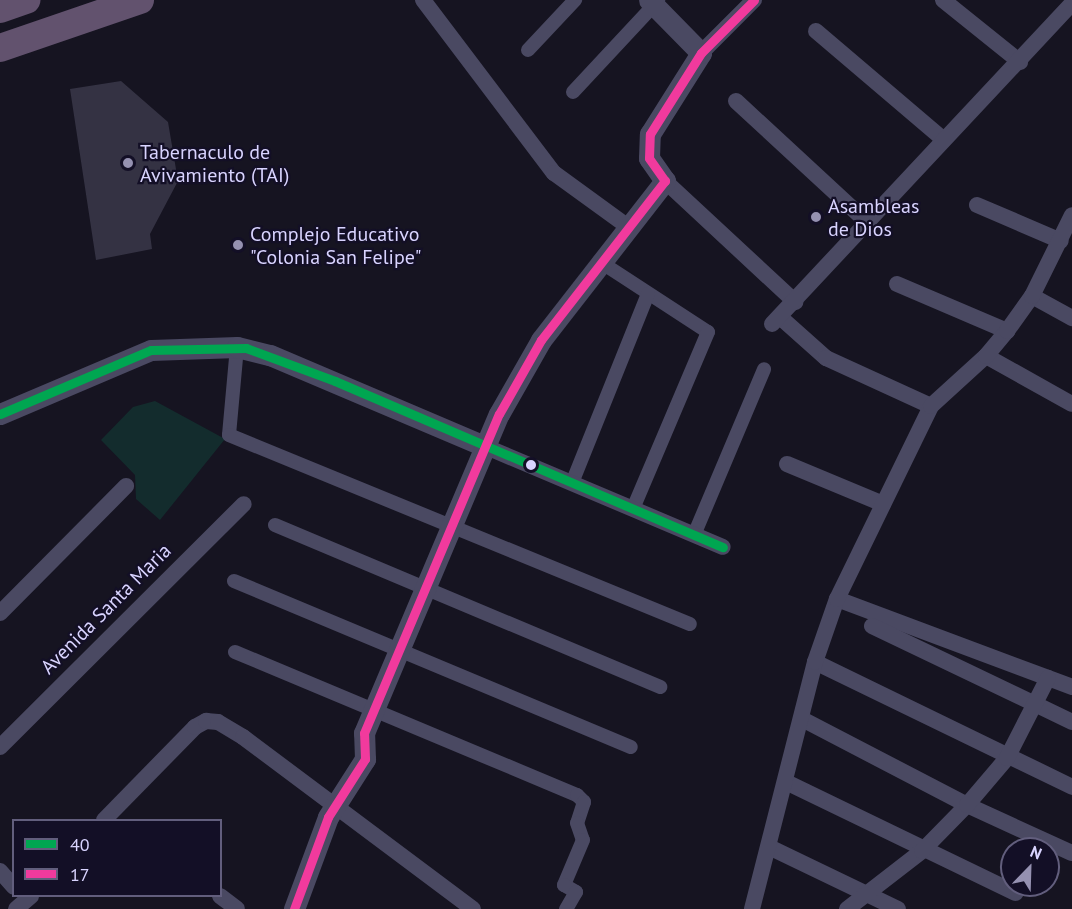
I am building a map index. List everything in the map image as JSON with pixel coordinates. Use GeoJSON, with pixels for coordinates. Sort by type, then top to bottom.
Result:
{"type":"FeatureCollection","features":[{"type":"Feature","properties":{"kind":"highway"},"geometry":{"type":"LineString","coordinates":[[0,9],[26,0]]}},
{"type":"Feature","properties":{"kind":"highway"},"geometry":{"type":"LineString","coordinates":[[0,48],[140,0]]}},
{"type":"Feature","properties":{"kind":"street"},"geometry":{"type":"LineString","coordinates":[[423,0],[554,173],[627,226]]}},
{"type":"Feature","properties":{"kind":"street"},"geometry":{"type":"LineString","coordinates":[[528,50],[575,0]]}},
{"type":"Feature","properties":{"kind":"street"},"geometry":{"type":"LineString","coordinates":[[754,0],[701,53],[650,134],[649,158],[665,181],[795,302]]}},
{"type":"Feature","properties":{"kind":"street"},"geometry":{"type":"LineString","coordinates":[[943,0],[1020,62]]}},
{"type":"Feature","properties":{"kind":"street"},"geometry":{"type":"LineString","coordinates":[[573,92],[654,2],[701,53]]}},
{"type":"Feature","properties":{"kind":"street"},"geometry":{"type":"LineString","coordinates":[[931,406],[826,358],[776,320],[943,139],[1020,62],[1072,3]]}},
{"type":"Feature","properties":{"kind":"street"},"geometry":{"type":"LineString","coordinates":[[816,31],[943,139]]}},
{"type":"Feature","properties":{"kind":"street"},"geometry":{"type":"LineString","coordinates":[[736,101],[866,221]]}},
{"type":"Feature","properties":{"kind":"street"},"geometry":{"type":"LineString","coordinates":[[294,909],[336,805],[365,759],[362,737],[484,446],[541,340],[599,261],[665,181]]}},
{"type":"Feature","properties":{"kind":"street"},"geometry":{"type":"LineString","coordinates":[[977,205],[1061,241]]}},
{"type":"Feature","properties":{"kind":"street"},"geometry":{"type":"LineString","coordinates":[[752,909],[815,662],[837,599],[931,406],[986,356],[1007,331],[1032,296],[1072,215]]}},
{"type":"Feature","properties":{"kind":"street"},"geometry":{"type":"LineString","coordinates":[[599,261],[708,332],[633,509]]}},
{"type":"Feature","properties":{"kind":"street"},"geometry":{"type":"LineString","coordinates":[[897,284],[1007,331]]}},
{"type":"Feature","properties":{"kind":"street"},"geometry":{"type":"LineString","coordinates":[[573,483],[648,294]]}},
{"type":"Feature","properties":{"kind":"street"},"geometry":{"type":"LineString","coordinates":[[1032,296],[1072,318]]}},
{"type":"Feature","properties":{"kind":"street"},"geometry":{"type":"LineString","coordinates":[[237,347],[229,435],[451,523],[690,624]]}},
{"type":"Feature","properties":{"kind":"street"},"geometry":{"type":"LineString","coordinates":[[0,414],[151,350],[237,347],[270,355],[723,547]]}},
{"type":"Feature","properties":{"kind":"street"},"geometry":{"type":"LineString","coordinates":[[986,356],[1072,404]]}},
{"type":"Feature","properties":{"kind":"street"},"geometry":{"type":"LineString","coordinates":[[694,535],[764,369]]}},
{"type":"Feature","properties":{"kind":"street"},"geometry":{"type":"LineString","coordinates":[[787,464],[883,504]]}},
{"type":"Feature","properties":{"kind":"street"},"geometry":{"type":"LineString","coordinates":[[0,613],[126,486]]}},
{"type":"Feature","properties":{"kind":"street","name":"Avenida Santa Maria"},"geometry":{"type":"LineString","coordinates":[[0,747],[244,504]]}},
{"type":"Feature","properties":{"kind":"street"},"geometry":{"type":"LineString","coordinates":[[275,525],[660,687]]}},
{"type":"Feature","properties":{"kind":"street"},"geometry":{"type":"LineString","coordinates":[[234,581],[632,747]]}},
{"type":"Feature","properties":{"kind":"street"},"geometry":{"type":"LineString","coordinates":[[837,599],[1072,687]]}},
{"type":"Feature","properties":{"kind":"street"},"geometry":{"type":"LineString","coordinates":[[872,626],[1072,723]]}},
{"type":"Feature","properties":{"kind":"street"},"geometry":{"type":"LineString","coordinates":[[235,652],[577,795],[584,802],[577,823],[583,840],[564,885],[576,892],[566,909]]}},
{"type":"Feature","properties":{"kind":"street"},"geometry":{"type":"LineString","coordinates":[[815,662],[1007,758],[1072,787]]}},
{"type":"Feature","properties":{"kind":"street"},"geometry":{"type":"LineString","coordinates":[[847,909],[867,896],[922,851],[967,806],[1007,758],[1048,678]]}},
{"type":"Feature","properties":{"kind":"street"},"geometry":{"type":"LineString","coordinates":[[802,719],[967,806],[1072,853]]}},
{"type":"Feature","properties":{"kind":"street"},"geometry":{"type":"LineString","coordinates":[[113,818],[195,727],[206,721],[230,728],[473,909]]}},
{"type":"Feature","properties":{"kind":"street"},"geometry":{"type":"LineString","coordinates":[[786,782],[922,851],[1000,886]]}},
{"type":"Feature","properties":{"kind":"street"},"geometry":{"type":"LineString","coordinates":[[769,847],[898,909]]}},
{"type":"Feature","properties":{"kind":"street"},"geometry":{"type":"LineString","coordinates":[[0,871],[12,885]]}},
{"type":"Feature","properties":{"kind":"street"},"geometry":{"type":"LineString","coordinates":[[220,897],[237,909]]}},
{"type":"Feature","properties":{"kind":"green space"},"geometry":{"type":"Polygon","coordinates":[[[155,401],[225,439],[160,520],[136,499],[135,475],[101,440],[133,407],[155,401]]]}},
{"type":"Feature","properties":{"kind":"building"},"geometry":{"type":"Polygon","coordinates":[[[121,81],[168,122],[178,181],[150,234],[152,249],[96,260],[70,89],[121,81]]]}},
{"type":"Feature","properties":{"kind":"transit line","name":"17"},"geometry":{"type":"LineString","coordinates":[[294,909],[328,817],[365,759],[364,733],[499,414],[541,340],[665,181],[649,158],[650,134],[701,53],[754,0]]}},
{"type":"Feature","properties":{"kind":"transit line","name":"40"},"geometry":{"type":"LineString","coordinates":[[0,414],[151,350],[246,348],[335,381],[723,547]]}},
{"type":"Feature","properties":{"kind":"place","name":"Tabernaculo de Avivamiento (TAI)"},"geometry":{"type":"Point","coordinates":[128,163]}},
{"type":"Feature","properties":{"kind":"place","name":"Asambleas de Dios"},"geometry":{"type":"Point","coordinates":[816,217]}},
{"type":"Feature","properties":{"kind":"place","name":"Complejo Educativo \"Colonia San Felipe\""},"geometry":{"type":"Point","coordinates":[238,245]}}]}
